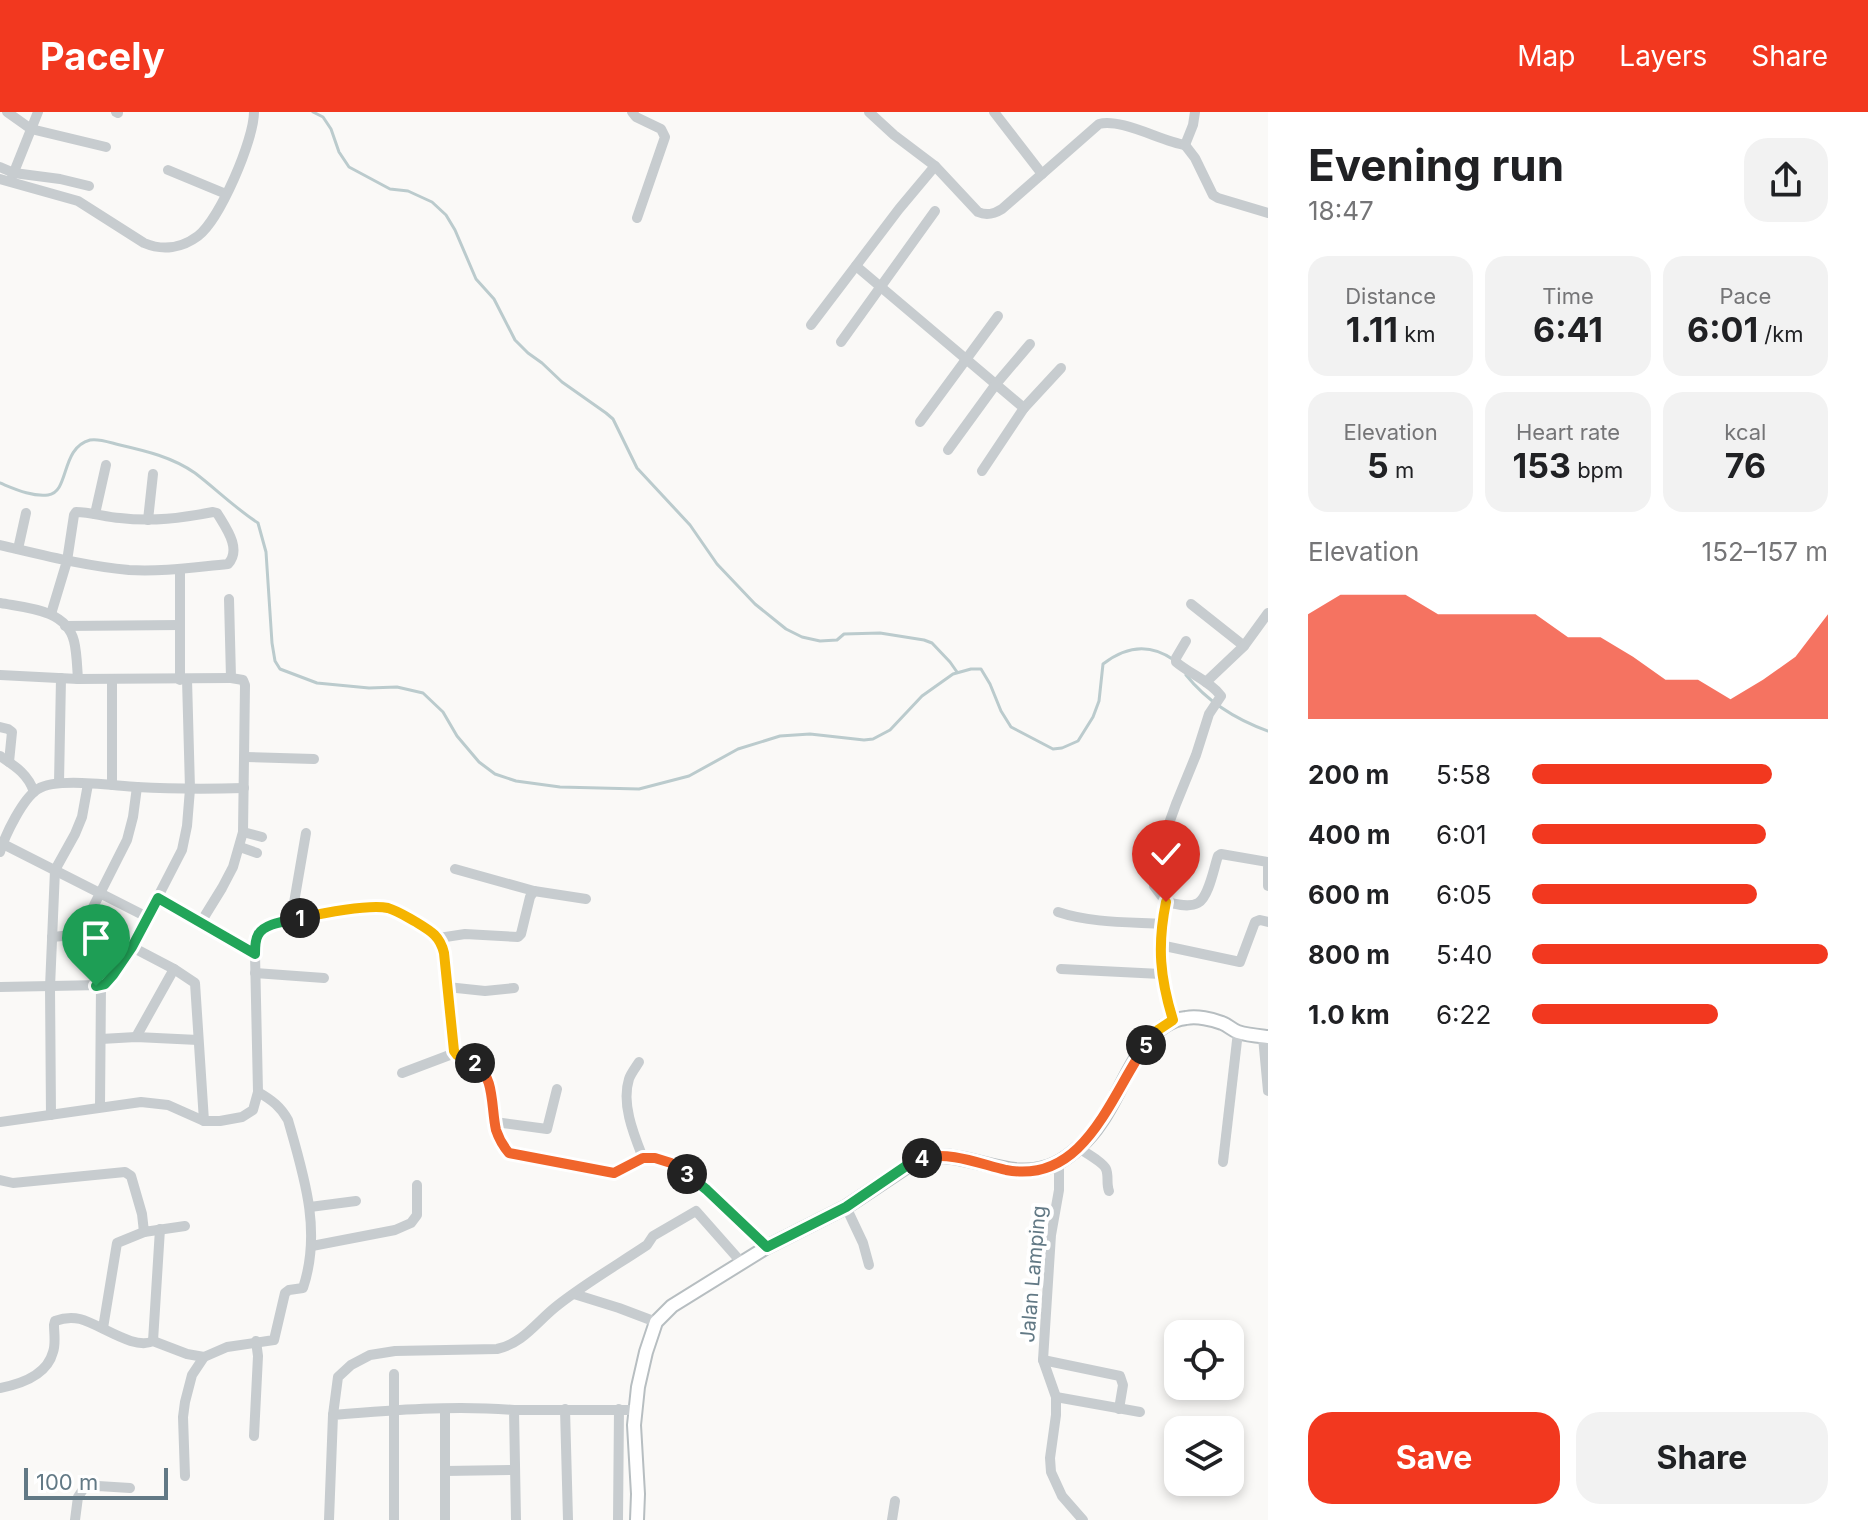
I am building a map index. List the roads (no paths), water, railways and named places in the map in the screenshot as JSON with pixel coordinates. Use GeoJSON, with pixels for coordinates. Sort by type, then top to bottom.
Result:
{"type":"FeatureCollection","features":[{"type":"Feature","properties":{"kind":"main road"},"geometry":{"type":"LineString","coordinates":[[637,1520],[636,1410],[646,1352],[656,1322],[672,1306],[767,1247],[846,1207],[909,1164],[927,1156],[953,1157],[1017,1171],[1042,1170],[1059,1162],[1100,1123],[1150,1038],[1173,1020],[1190,1017],[1211,1020],[1238,1032],[1265,1037]]}},
{"type":"Feature","properties":{"kind":"street"},"geometry":{"type":"LineString","coordinates":[[7,112],[31,129],[106,147]]}},
{"type":"Feature","properties":{"kind":"street"},"geometry":{"type":"LineString","coordinates":[[8,178],[38,112]]}},
{"type":"Feature","properties":{"kind":"street"},"geometry":{"type":"LineString","coordinates":[[0,167],[8,178],[78,201],[144,243],[164,248],[179,246],[197,237],[206,228],[226,194],[245,152],[254,112]]}},
{"type":"Feature","properties":{"kind":"street"},"geometry":{"type":"LineString","coordinates":[[632,112],[661,129],[665,137],[637,218]]}},
{"type":"Feature","properties":{"kind":"street"},"geometry":{"type":"LineString","coordinates":[[869,112],[935,166],[978,212],[988,215],[1002,209],[1104,122],[1185,145],[1213,195],[1268,213]]}},
{"type":"Feature","properties":{"kind":"street"},"geometry":{"type":"LineString","coordinates":[[994,112],[1042,174]]}},
{"type":"Feature","properties":{"kind":"street"},"geometry":{"type":"LineString","coordinates":[[1185,145],[1195,112]]}},
{"type":"Feature","properties":{"kind":"street"},"geometry":{"type":"LineString","coordinates":[[811,325],[935,166]]}},
{"type":"Feature","properties":{"kind":"street"},"geometry":{"type":"LineString","coordinates":[[168,170],[226,194]]}},
{"type":"Feature","properties":{"kind":"street"},"geometry":{"type":"LineString","coordinates":[[8,178],[60,179],[89,186]]}},
{"type":"Feature","properties":{"kind":"street"},"geometry":{"type":"LineString","coordinates":[[841,342],[935,211]]}},
{"type":"Feature","properties":{"kind":"street"},"geometry":{"type":"LineString","coordinates":[[856,266],[1024,408]]}},
{"type":"Feature","properties":{"kind":"street"},"geometry":{"type":"LineString","coordinates":[[920,422],[998,316]]}},
{"type":"Feature","properties":{"kind":"street"},"geometry":{"type":"LineString","coordinates":[[948,450],[996,384],[1030,344]]}},
{"type":"Feature","properties":{"kind":"street"},"geometry":{"type":"LineString","coordinates":[[982,471],[1024,408],[1061,368]]}},
{"type":"Feature","properties":{"kind":"street"},"geometry":{"type":"LineString","coordinates":[[95,514],[106,465]]}},
{"type":"Feature","properties":{"kind":"street"},"geometry":{"type":"LineString","coordinates":[[148,520],[153,474]]}},
{"type":"Feature","properties":{"kind":"street"},"geometry":{"type":"LineString","coordinates":[[0,545],[67,561],[131,570],[180,569],[228,564],[235,553],[231,539],[217,513],[148,520],[78,511],[75,513],[67,561],[51,614]]}},
{"type":"Feature","properties":{"kind":"street"},"geometry":{"type":"LineString","coordinates":[[18,549],[26,513]]}},
{"type":"Feature","properties":{"kind":"street"},"geometry":{"type":"LineString","coordinates":[[0,987],[101,985],[109,981],[132,947],[182,850],[190,789],[180,625],[180,569]]}},
{"type":"Feature","properties":{"kind":"street"},"geometry":{"type":"LineString","coordinates":[[229,599],[231,678]]}},
{"type":"Feature","properties":{"kind":"street"},"geometry":{"type":"LineString","coordinates":[[0,603],[51,614],[65,626],[74,639],[78,679]]}},
{"type":"Feature","properties":{"kind":"street"},"geometry":{"type":"LineString","coordinates":[[1191,604],[1244,646]]}},
{"type":"Feature","properties":{"kind":"street"},"geometry":{"type":"LineString","coordinates":[[1206,682],[1244,646],[1268,613]]}},
{"type":"Feature","properties":{"kind":"street"},"geometry":{"type":"LineString","coordinates":[[65,626],[180,625]]}},
{"type":"Feature","properties":{"kind":"street"},"geometry":{"type":"LineString","coordinates":[[1186,641],[1176,662],[1221,694],[1209,714],[1158,854],[1153,883],[1166,902],[1190,905],[1201,901],[1221,854],[1268,865],[1268,886]]}},
{"type":"Feature","properties":{"kind":"street"},"geometry":{"type":"LineString","coordinates":[[0,675],[243,680],[243,832],[240,847],[222,888],[201,922]]}},
{"type":"Feature","properties":{"kind":"street"},"geometry":{"type":"LineString","coordinates":[[59,783],[61,678]]}},
{"type":"Feature","properties":{"kind":"street"},"geometry":{"type":"LineString","coordinates":[[112,679],[112,785]]}},
{"type":"Feature","properties":{"kind":"street"},"geometry":{"type":"LineString","coordinates":[[0,727],[12,732],[4,759],[28,778],[34,792]]}},
{"type":"Feature","properties":{"kind":"street"},"geometry":{"type":"LineString","coordinates":[[245,757],[314,759]]}},
{"type":"Feature","properties":{"kind":"street"},"geometry":{"type":"LineString","coordinates":[[147,917],[55,870],[1,848],[23,806],[34,792],[59,783],[190,789],[244,788]]}},
{"type":"Feature","properties":{"kind":"street"},"geometry":{"type":"LineString","coordinates":[[51,1115],[50,987],[55,870],[82,817],[88,784]]}},
{"type":"Feature","properties":{"kind":"street"},"geometry":{"type":"LineString","coordinates":[[52,937],[70,937],[84,925],[131,829],[137,787]]}},
{"type":"Feature","properties":{"kind":"street"},"geometry":{"type":"LineString","coordinates":[[243,832],[262,837]]}},
{"type":"Feature","properties":{"kind":"street"},"geometry":{"type":"LineString","coordinates":[[291,920],[306,833]]}},
{"type":"Feature","properties":{"kind":"street"},"geometry":{"type":"LineString","coordinates":[[240,847],[257,853]]}},
{"type":"Feature","properties":{"kind":"street"},"geometry":{"type":"LineString","coordinates":[[455,869],[534,891],[586,899]]}},
{"type":"Feature","properties":{"kind":"street"},"geometry":{"type":"LineString","coordinates":[[439,938],[465,934],[518,937],[534,891]]}},
{"type":"Feature","properties":{"kind":"street"},"geometry":{"type":"LineString","coordinates":[[158,898],[255,954]]}},
{"type":"Feature","properties":{"kind":"street"},"geometry":{"type":"LineString","coordinates":[[1166,902],[1160,945],[1161,974],[1173,1020]]}},
{"type":"Feature","properties":{"kind":"street"},"geometry":{"type":"LineString","coordinates":[[0,1122],[154,1102],[204,1121],[233,1119],[249,1114],[257,1103],[258,1092],[256,937],[271,926],[319,914],[383,907],[397,911],[439,938],[444,953],[455,1053]]}},
{"type":"Feature","properties":{"kind":"street"},"geometry":{"type":"LineString","coordinates":[[1058,912],[1111,921],[1163,924]]}},
{"type":"Feature","properties":{"kind":"street"},"geometry":{"type":"LineString","coordinates":[[1160,945],[1240,962],[1255,922],[1268,922]]}},
{"type":"Feature","properties":{"kind":"street"},"geometry":{"type":"LineString","coordinates":[[132,947],[195,983],[204,1121]]}},
{"type":"Feature","properties":{"kind":"street"},"geometry":{"type":"LineString","coordinates":[[136,1037],[174,969]]}},
{"type":"Feature","properties":{"kind":"street"},"geometry":{"type":"LineString","coordinates":[[1061,969],[1161,974]]}},
{"type":"Feature","properties":{"kind":"street"},"geometry":{"type":"LineString","coordinates":[[255,973],[324,978]]}},
{"type":"Feature","properties":{"kind":"street"},"geometry":{"type":"LineString","coordinates":[[100,1107],[101,985]]}},
{"type":"Feature","properties":{"kind":"street"},"geometry":{"type":"LineString","coordinates":[[447,987],[485,991],[514,988]]}},
{"type":"Feature","properties":{"kind":"street"},"geometry":{"type":"LineString","coordinates":[[1223,1162],[1238,1032]]}},
{"type":"Feature","properties":{"kind":"street"},"geometry":{"type":"LineString","coordinates":[[1265,1037],[1268,1091]]}},
{"type":"Feature","properties":{"kind":"street"},"geometry":{"type":"LineString","coordinates":[[101,1039],[198,1040]]}},
{"type":"Feature","properties":{"kind":"street"},"geometry":{"type":"LineString","coordinates":[[402,1073],[455,1053],[478,1064],[484,1071],[495,1122],[509,1153],[614,1173],[643,1158],[671,1163],[707,1190],[767,1247]]}},
{"type":"Feature","properties":{"kind":"street"},"geometry":{"type":"LineString","coordinates":[[639,1062],[629,1079],[628,1113],[643,1158]]}},
{"type":"Feature","properties":{"kind":"street"},"geometry":{"type":"LineString","coordinates":[[495,1122],[547,1129],[557,1089]]}},
{"type":"Feature","properties":{"kind":"street"},"geometry":{"type":"LineString","coordinates":[[185,1476],[183,1417],[192,1375],[204,1357],[227,1347],[274,1340],[285,1293],[304,1286],[312,1246],[310,1207],[288,1120],[282,1109],[258,1092]]}},
{"type":"Feature","properties":{"kind":"street"},"geometry":{"type":"LineString","coordinates":[[1077,1147],[1105,1167],[1109,1191]]}},
{"type":"Feature","properties":{"kind":"street","name":"Jalan Lamping"},"geometry":{"type":"LineString","coordinates":[[1059,1162],[1043,1360],[1056,1397],[1051,1472],[1062,1496],[1083,1520]]}},
{"type":"Feature","properties":{"kind":"street"},"geometry":{"type":"LineString","coordinates":[[0,1180],[13,1183],[127,1172],[131,1176],[142,1214],[144,1232]]}},
{"type":"Feature","properties":{"kind":"street"},"geometry":{"type":"LineString","coordinates":[[312,1246],[395,1230],[411,1223],[417,1215],[417,1185]]}},
{"type":"Feature","properties":{"kind":"street"},"geometry":{"type":"LineString","coordinates":[[310,1207],[356,1201]]}},
{"type":"Feature","properties":{"kind":"street"},"geometry":{"type":"LineString","coordinates":[[846,1207],[863,1243],[869,1265]]}},
{"type":"Feature","properties":{"kind":"street"},"geometry":{"type":"LineString","coordinates":[[329,1520],[333,1415],[338,1377],[361,1359],[380,1352],[497,1349],[508,1346],[519,1341],[554,1307],[647,1245],[653,1236],[696,1211],[742,1263]]}},
{"type":"Feature","properties":{"kind":"street"},"geometry":{"type":"LineString","coordinates":[[103,1328],[117,1243],[144,1232],[185,1226]]}},
{"type":"Feature","properties":{"kind":"street"},"geometry":{"type":"LineString","coordinates":[[153,1341],[160,1229]]}},
{"type":"Feature","properties":{"kind":"street"},"geometry":{"type":"LineString","coordinates":[[574,1294],[656,1322]]}},
{"type":"Feature","properties":{"kind":"street"},"geometry":{"type":"LineString","coordinates":[[0,1388],[27,1381],[43,1367],[54,1352],[55,1321],[81,1319],[123,1338],[144,1344],[153,1341]]}},
{"type":"Feature","properties":{"kind":"street"},"geometry":{"type":"LineString","coordinates":[[153,1341],[204,1357]]}},
{"type":"Feature","properties":{"kind":"street"},"geometry":{"type":"LineString","coordinates":[[254,1436],[256,1341]]}},
{"type":"Feature","properties":{"kind":"street"},"geometry":{"type":"LineString","coordinates":[[1043,1360],[1118,1375],[1123,1385],[1119,1409]]}},
{"type":"Feature","properties":{"kind":"street"},"geometry":{"type":"LineString","coordinates":[[394,1374],[394,1520]]}},
{"type":"Feature","properties":{"kind":"street"},"geometry":{"type":"LineString","coordinates":[[1056,1397],[1140,1412]]}},
{"type":"Feature","properties":{"kind":"street"},"geometry":{"type":"LineString","coordinates":[[333,1415],[486,1408],[636,1410]]}},
{"type":"Feature","properties":{"kind":"street"},"geometry":{"type":"LineString","coordinates":[[445,1409],[445,1520]]}},
{"type":"Feature","properties":{"kind":"street"},"geometry":{"type":"LineString","coordinates":[[565,1409],[568,1520]]}},
{"type":"Feature","properties":{"kind":"street"},"geometry":{"type":"LineString","coordinates":[[618,1520],[619,1409]]}},
{"type":"Feature","properties":{"kind":"street"},"geometry":{"type":"LineString","coordinates":[[514,1410],[516,1520]]}},
{"type":"Feature","properties":{"kind":"street"},"geometry":{"type":"LineString","coordinates":[[445,1471],[515,1470]]}},
{"type":"Feature","properties":{"kind":"street"},"geometry":{"type":"LineString","coordinates":[[75,1520],[78,1497],[84,1488],[130,1488]]}},
{"type":"Feature","properties":{"kind":"street"},"geometry":{"type":"LineString","coordinates":[[892,1520],[895,1501]]}},
{"type":"Feature","properties":{"kind":"waterway"},"geometry":{"type":"LineString","coordinates":[[313,112],[323,117],[331,129],[339,152],[349,167],[390,189],[408,191],[432,202],[446,215],[476,279],[494,299],[515,340],[562,382],[613,419],[637,468],[690,525],[717,564],[755,604],[786,629],[820,641],[837,640],[844,634],[880,633],[924,640],[932,643],[957,672]]}},
{"type":"Feature","properties":{"kind":"waterway"},"geometry":{"type":"LineString","coordinates":[[0,483],[36,495],[55,492],[74,452],[90,440],[149,452],[186,467],[258,523],[266,552],[272,643],[275,661],[280,669],[317,683],[397,687],[423,693],[443,712],[457,736],[479,762],[495,774],[516,781],[560,787],[639,789],[689,776],[738,749],[780,736],[810,734],[873,739],[890,730],[922,696],[953,674],[971,669],[981,669],[1011,727],[1053,749],[1062,748],[1078,741],[1093,717],[1099,701],[1103,664],[1120,653],[1138,649],[1156,651],[1174,660]]}},
{"type":"Feature","properties":{"kind":"waterway"},"geometry":{"type":"LineString","coordinates":[[1186,675],[1223,709],[1268,731]]}}]}
